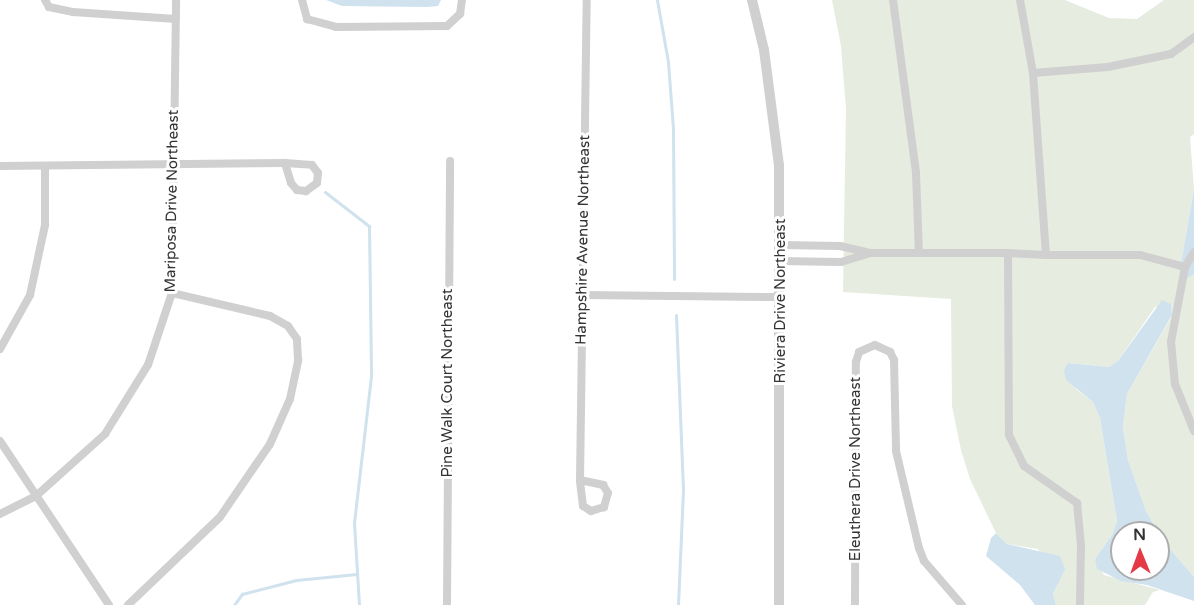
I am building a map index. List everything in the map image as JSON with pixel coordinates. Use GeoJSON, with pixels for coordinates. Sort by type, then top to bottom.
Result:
{"type":"FeatureCollection","features":[{"type":"Feature","properties":{"kind":"street"},"geometry":{"type":"LineString","coordinates":[[45,0],[49,7],[73,12],[176,19]]}},
{"type":"Feature","properties":{"kind":"street","name":"Mariposa Drive Northeast"},"geometry":{"type":"LineString","coordinates":[[0,514],[36,496],[105,434],[148,365],[172,293],[176,0]]}},
{"type":"Feature","properties":{"kind":"street"},"geometry":{"type":"LineString","coordinates":[[302,0],[307,19],[336,27],[447,26],[460,14],[462,0]]}},
{"type":"Feature","properties":{"kind":"street","name":"Hampshire Avenue Northeast"},"geometry":{"type":"LineString","coordinates":[[580,480],[603,485],[608,498],[604,507],[591,511],[583,506],[580,480],[587,0]]}},
{"type":"Feature","properties":{"kind":"street","name":"Riviera Drive Northeast"},"geometry":{"type":"LineString","coordinates":[[752,0],[764,50],[779,165],[781,245],[779,605]]}},
{"type":"Feature","properties":{"kind":"street"},"geometry":{"type":"LineString","coordinates":[[893,0],[916,173],[919,253]]}},
{"type":"Feature","properties":{"kind":"street"},"geometry":{"type":"LineString","coordinates":[[1020,0],[1033,73],[1046,255]]}},
{"type":"Feature","properties":{"kind":"street"},"geometry":{"type":"LineString","coordinates":[[1033,73],[1108,67],[1171,54],[1194,37]]}},
{"type":"Feature","properties":{"kind":"street","name":"Pine Walk Court Northeast"},"geometry":{"type":"LineString","coordinates":[[447,605],[450,161]]}},
{"type":"Feature","properties":{"kind":"street"},"geometry":{"type":"LineString","coordinates":[[0,166],[285,163],[312,165],[318,173],[317,183],[306,192],[297,190],[291,183],[285,163]]}},
{"type":"Feature","properties":{"kind":"street"},"geometry":{"type":"LineString","coordinates":[[0,349],[30,295],[45,225],[45,166]]}},
{"type":"Feature","properties":{"kind":"street"},"geometry":{"type":"LineString","coordinates":[[781,245],[840,246],[871,253],[1140,255],[1185,267]]}},
{"type":"Feature","properties":{"kind":"street"},"geometry":{"type":"LineString","coordinates":[[1194,252],[1185,267],[1171,342],[1175,384],[1194,431]]}},
{"type":"Feature","properties":{"kind":"street"},"geometry":{"type":"LineString","coordinates":[[780,261],[841,262],[871,253]]}},
{"type":"Feature","properties":{"kind":"street"},"geometry":{"type":"LineString","coordinates":[[1008,254],[1009,435],[1024,466],[1077,503],[1081,545],[1080,605]]}},
{"type":"Feature","properties":{"kind":"street"},"geometry":{"type":"LineString","coordinates":[[128,605],[220,517],[270,444],[290,399],[298,360],[297,339],[288,326],[270,316],[172,293]]}},
{"type":"Feature","properties":{"kind":"street"},"geometry":{"type":"LineString","coordinates":[[581,295],[780,297]]}},
{"type":"Feature","properties":{"kind":"street","name":"Eleuthera Drive Northeast"},"geometry":{"type":"LineString","coordinates":[[855,605],[856,362],[859,352],[875,345],[890,352],[894,360],[896,451],[919,548],[924,561],[962,605]]}},
{"type":"Feature","properties":{"kind":"street"},"geometry":{"type":"LineString","coordinates":[[0,441],[109,605]]}},
{"type":"Feature","properties":{"kind":"shaded area"},"geometry":{"type":"Polygon","coordinates":[[[832,0],[1065,0],[1109,18],[1137,19],[1164,0],[1194,0],[1194,134],[1190,137],[1194,189],[1180,269],[1187,277],[1194,274],[1194,577],[1170,549],[1170,521],[1152,521],[1146,511],[1128,460],[1123,427],[1127,394],[1172,316],[1171,304],[1155,307],[1118,361],[1109,367],[1069,363],[1076,389],[1093,402],[1100,418],[1117,521],[1110,521],[1110,538],[1095,559],[1104,575],[1110,577],[1110,581],[1126,581],[1160,590],[1153,592],[1145,605],[1056,605],[1053,594],[1058,584],[1038,549],[1007,544],[996,533],[970,479],[952,406],[951,299],[843,292],[846,109],[841,46],[832,0]]]}},
{"type":"Feature","properties":{"kind":"water"},"geometry":{"type":"Polygon","coordinates":[[[326,0],[441,0],[438,6],[427,7],[342,6],[326,0]]]}},
{"type":"Feature","properties":{"kind":"water"},"geometry":{"type":"Polygon","coordinates":[[[1194,189],[1194,274],[1187,278],[1180,269],[1194,189]]]}},
{"type":"Feature","properties":{"kind":"water"},"geometry":{"type":"Polygon","coordinates":[[[1162,300],[1171,304],[1172,315],[1127,394],[1123,427],[1128,460],[1152,521],[1117,521],[1100,418],[1093,402],[1066,380],[1064,370],[1068,363],[1109,367],[1118,361],[1162,300]]]}},
{"type":"Feature","properties":{"kind":"water"},"geometry":{"type":"Polygon","coordinates":[[[996,533],[1007,544],[1060,556],[1065,569],[1053,594],[1056,605],[1035,605],[1020,585],[986,556],[991,538],[996,533]]]}},
{"type":"Feature","properties":{"kind":"water"},"geometry":{"type":"Polygon","coordinates":[[[1110,538],[1110,576],[1097,569],[1095,559],[1110,538]]]}},
{"type":"Feature","properties":{"kind":"water"},"geometry":{"type":"Polygon","coordinates":[[[1170,549],[1194,577],[1194,601],[1147,585],[1121,581],[1170,581],[1170,549]]]}},
{"type":"Feature","properties":{"kind":"waterway"},"geometry":{"type":"LineString","coordinates":[[657,0],[668,62],[673,129],[674,279]]}},
{"type":"Feature","properties":{"kind":"waterway"},"geometry":{"type":"LineString","coordinates":[[325,192],[369,226],[371,376],[354,523],[359,605]]}},
{"type":"Feature","properties":{"kind":"waterway"},"geometry":{"type":"LineString","coordinates":[[676,315],[683,490],[678,605]]}},
{"type":"Feature","properties":{"kind":"waterway"},"geometry":{"type":"LineString","coordinates":[[234,605],[242,594],[296,580],[357,574]]}}]}
